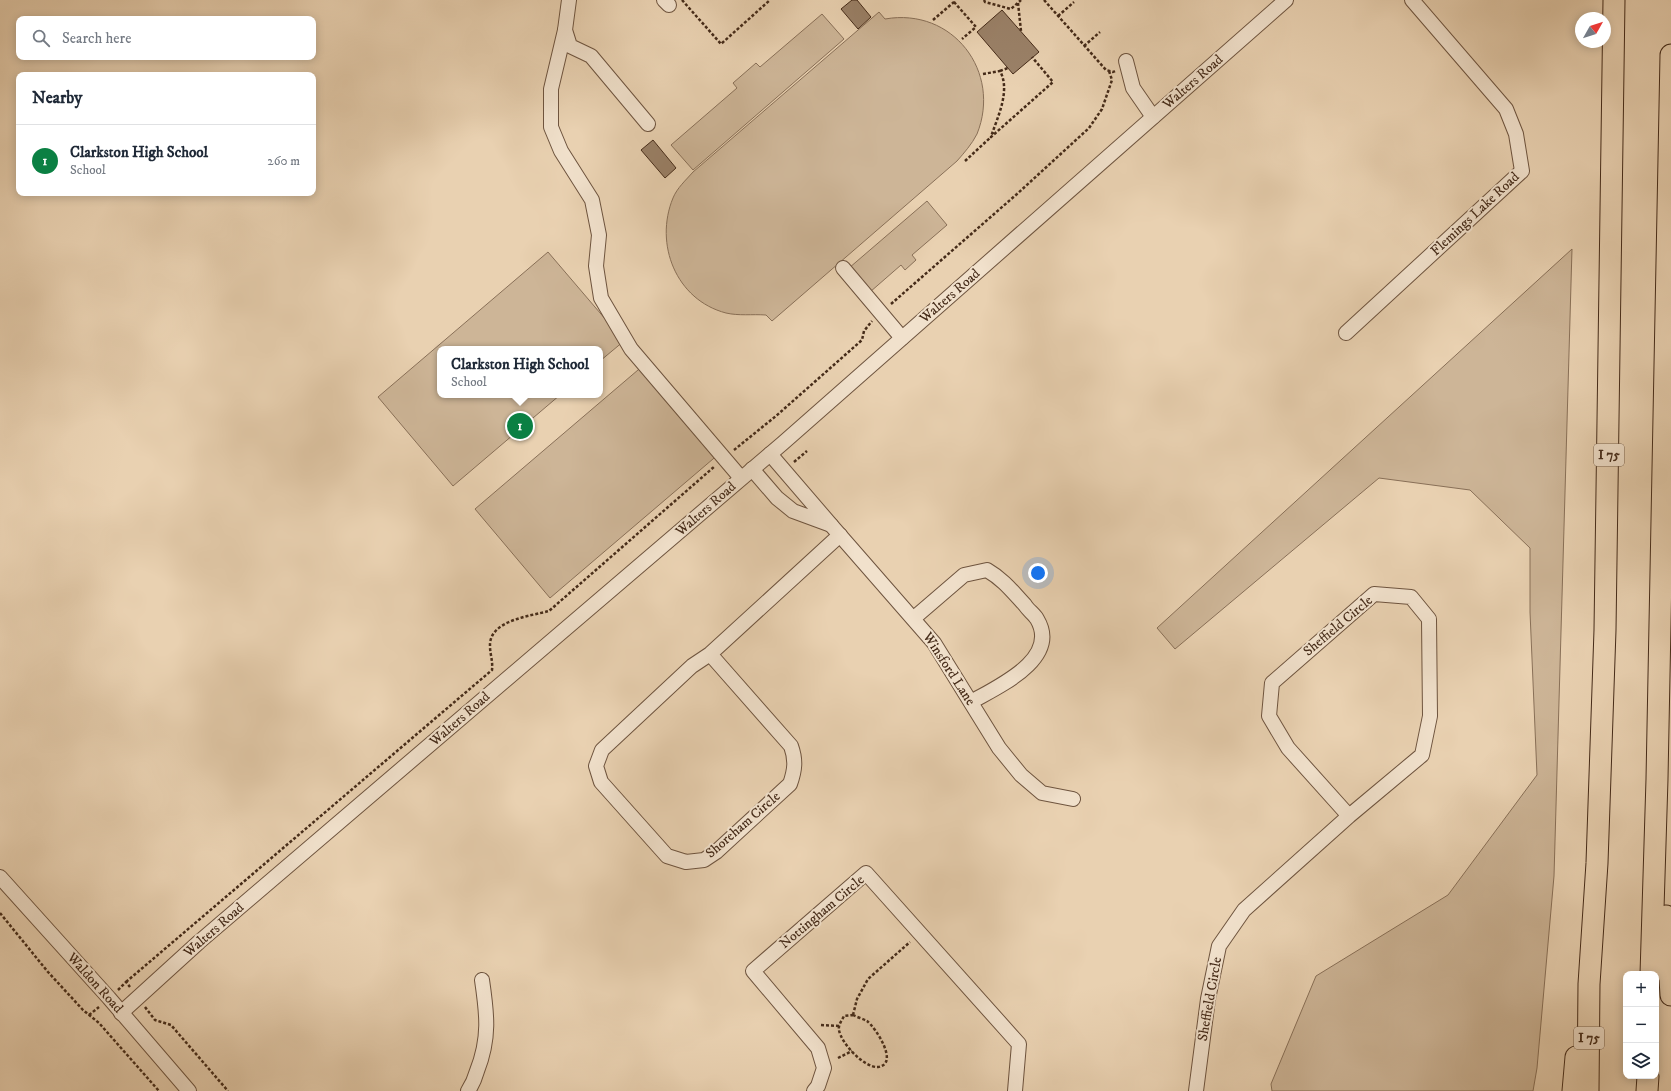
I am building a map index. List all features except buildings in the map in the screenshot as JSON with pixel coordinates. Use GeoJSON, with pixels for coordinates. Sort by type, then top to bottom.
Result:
{"type":"FeatureCollection","features":[{"type":"Feature","properties":{"kind":"highway","name":"I 75"},"geometry":{"type":"LineString","coordinates":[[1588,1091],[1589,984],[1597,863],[1606,622],[1614,0]]}},
{"type":"Feature","properties":{"kind":"highway"},"geometry":{"type":"LineString","coordinates":[[1651,971],[1657,779],[1671,55]]}},
{"type":"Feature","properties":{"kind":"highway"},"geometry":{"type":"LineString","coordinates":[[1657,779],[1664,849],[1667,953],[1671,995]]}},
{"type":"Feature","properties":{"kind":"highway"},"geometry":{"type":"LineString","coordinates":[[1573,1091],[1578,1027],[1589,984]]}},
{"type":"Feature","properties":{"kind":"highway"},"geometry":{"type":"LineString","coordinates":[[1647,1091],[1648,1079]]}},
{"type":"Feature","properties":{"kind":"street"},"geometry":{"type":"LineString","coordinates":[[569,0],[565,30],[551,89],[551,127],[561,150],[592,200],[599,236],[596,266],[601,298],[631,349],[723,459],[741,478]]}},
{"type":"Feature","properties":{"kind":"street","name":"Walters Road"},"geometry":{"type":"LineString","coordinates":[[122,1013],[205,937],[770,454],[1286,0]]}},
{"type":"Feature","properties":{"kind":"street","name":"Flemings Lake Road"},"geometry":{"type":"LineString","coordinates":[[1346,333],[1522,171],[1516,134],[1506,109],[1412,0]]}},
{"type":"Feature","properties":{"kind":"street"},"geometry":{"type":"LineString","coordinates":[[565,30],[570,46],[591,56],[648,124]]}},
{"type":"Feature","properties":{"kind":"street"},"geometry":{"type":"LineString","coordinates":[[1126,61],[1132,88],[1153,117]]}},
{"type":"Feature","properties":{"kind":"street"},"geometry":{"type":"LineString","coordinates":[[843,268],[902,338]]}},
{"type":"Feature","properties":{"kind":"street","name":"Winsford Lane"},"geometry":{"type":"LineString","coordinates":[[770,454],[835,530],[914,618],[934,643],[999,748],[1021,775],[1042,793],[1073,800]]}},
{"type":"Feature","properties":{"kind":"street","name":"Winsford Lane"},"geometry":{"type":"LineString","coordinates":[[752,469],[777,498],[793,511],[835,530]]}},
{"type":"Feature","properties":{"kind":"street","name":"Shoreham Circle"},"geometry":{"type":"LineString","coordinates":[[710,654],[791,746],[795,758],[795,770],[790,784],[716,852],[704,860],[686,862],[667,856],[601,782],[596,766],[602,750],[692,666],[710,654],[835,530]]}},
{"type":"Feature","properties":{"kind":"street"},"geometry":{"type":"LineString","coordinates":[[914,618],[964,575],[987,570],[1000,577],[1037,620],[1042,638],[1037,653],[1027,668],[1008,681],[971,702]]}},
{"type":"Feature","properties":{"kind":"street","name":"Sheffield Circle"},"geometry":{"type":"LineString","coordinates":[[1196,1091],[1208,999],[1219,946],[1244,910],[1349,816],[1422,755],[1430,716],[1430,620],[1411,597],[1374,594],[1272,683],[1269,716],[1288,748],[1349,816]]}},
{"type":"Feature","properties":{"kind":"street","name":"Nottingham Circle"},"geometry":{"type":"LineString","coordinates":[[814,1091],[818,1086],[824,1068],[818,1048],[754,971],[866,873],[1019,1044],[1015,1091]]}},
{"type":"Feature","properties":{"kind":"street","name":"Waldon Road"},"geometry":{"type":"LineString","coordinates":[[0,877],[122,1013],[189,1091]]}},
{"type":"Feature","properties":{"kind":"street"},"geometry":{"type":"LineString","coordinates":[[468,1091],[481,1061],[488,1034],[487,1013],[482,980]]}},
{"type":"Feature","properties":{"kind":"path"},"geometry":{"type":"LineString","coordinates":[[682,0],[721,44],[770,0]]}},
{"type":"Feature","properties":{"kind":"path"},"geometry":{"type":"LineString","coordinates":[[984,0],[985,2],[1012,9],[1021,0]]}},
{"type":"Feature","properties":{"kind":"path"},"geometry":{"type":"LineString","coordinates":[[1044,0],[1106,70],[1113,72],[1126,61]]}},
{"type":"Feature","properties":{"kind":"path"},"geometry":{"type":"LineString","coordinates":[[933,20],[954,1],[976,27],[962,39]]}},
{"type":"Feature","properties":{"kind":"path"},"geometry":{"type":"LineString","coordinates":[[1058,16],[1074,2]]}},
{"type":"Feature","properties":{"kind":"path"},"geometry":{"type":"LineString","coordinates":[[1018,3],[1021,31]]}},
{"type":"Feature","properties":{"kind":"path"},"geometry":{"type":"LineString","coordinates":[[1084,46],[1100,32]]}},
{"type":"Feature","properties":{"kind":"path"},"geometry":{"type":"LineString","coordinates":[[965,161],[1053,82],[1032,57]]}},
{"type":"Feature","properties":{"kind":"path"},"geometry":{"type":"LineString","coordinates":[[983,74],[1008,68]]}},
{"type":"Feature","properties":{"kind":"path"},"geometry":{"type":"LineString","coordinates":[[990,137],[1002,107],[1003,89],[1000,70]]}},
{"type":"Feature","properties":{"kind":"path"},"geometry":{"type":"LineString","coordinates":[[126,982],[492,670],[493,661],[490,645],[491,635],[506,622],[519,617],[549,611],[862,340],[864,331],[881,313],[1017,194],[1089,128],[1102,109],[1112,80],[1109,71]]}},
{"type":"Feature","properties":{"kind":"path"},"geometry":{"type":"LineString","coordinates":[[794,462],[807,452]]}},
{"type":"Feature","properties":{"kind":"path"},"geometry":{"type":"LineString","coordinates":[[0,913],[48,972],[82,1010],[98,1023],[159,1091]]}},
{"type":"Feature","properties":{"kind":"path"},"geometry":{"type":"LineString","coordinates":[[852,1015],[857,999],[868,979],[913,939]]}},
{"type":"Feature","properties":{"kind":"path"},"geometry":{"type":"LineString","coordinates":[[852,1015],[867,1021],[877,1032],[886,1047],[887,1057],[884,1064],[878,1067],[866,1064],[852,1051],[839,1031],[844,1016],[852,1015]]}},
{"type":"Feature","properties":{"kind":"path"},"geometry":{"type":"LineString","coordinates":[[155,1020],[171,1025],[228,1091]]}},
{"type":"Feature","properties":{"kind":"path"},"geometry":{"type":"LineString","coordinates":[[821,1025],[840,1026]]}},
{"type":"Feature","properties":{"kind":"path"},"geometry":{"type":"LineString","coordinates":[[838,1058],[852,1051]]}},
{"type":"Feature","properties":{"kind":"shaded area"},"geometry":{"type":"Polygon","coordinates":[[[879,12],[885,19],[910,18],[932,23],[951,34],[966,49],[977,67],[983,88],[983,111],[975,138],[957,161],[772,321],[766,315],[731,314],[709,306],[694,296],[682,283],[674,268],[668,251],[666,234],[668,216],[675,194],[693,172],[879,12]]]}},
{"type":"Feature","properties":{"kind":"shaded area"},"geometry":{"type":"Polygon","coordinates":[[[822,14],[844,39],[693,170],[671,145],[737,88],[733,83],[756,63],[760,67],[822,14]]]}},
{"type":"Feature","properties":{"kind":"shaded area"},"geometry":{"type":"Polygon","coordinates":[[[927,201],[947,225],[912,255],[916,260],[905,270],[901,265],[870,292],[849,268],[927,201]]]}},
{"type":"Feature","properties":{"kind":"shaded area"},"geometry":{"type":"Polygon","coordinates":[[[1572,249],[1554,876],[1537,1068],[1533,1091],[1272,1091],[1271,1084],[1316,976],[1448,895],[1537,775],[1530,612],[1530,548],[1470,490],[1379,478],[1175,649],[1157,628],[1572,249]]]}},
{"type":"Feature","properties":{"kind":"shaded area"},"geometry":{"type":"Polygon","coordinates":[[[548,252],[624,341],[603,358],[603,346],[438,346],[548,252]]]}},
{"type":"Feature","properties":{"kind":"shaded area"},"geometry":{"type":"Polygon","coordinates":[[[437,347],[437,398],[556,398],[453,486],[378,397],[437,347]]]}},
{"type":"Feature","properties":{"kind":"shaded area"},"geometry":{"type":"Polygon","coordinates":[[[645,364],[720,453],[550,598],[475,509],[645,364]]]}},
{"type":"Feature","properties":{"kind":"place","name":"Clarkston High School"},"geometry":{"type":"Point","coordinates":[520,426]}}]}
